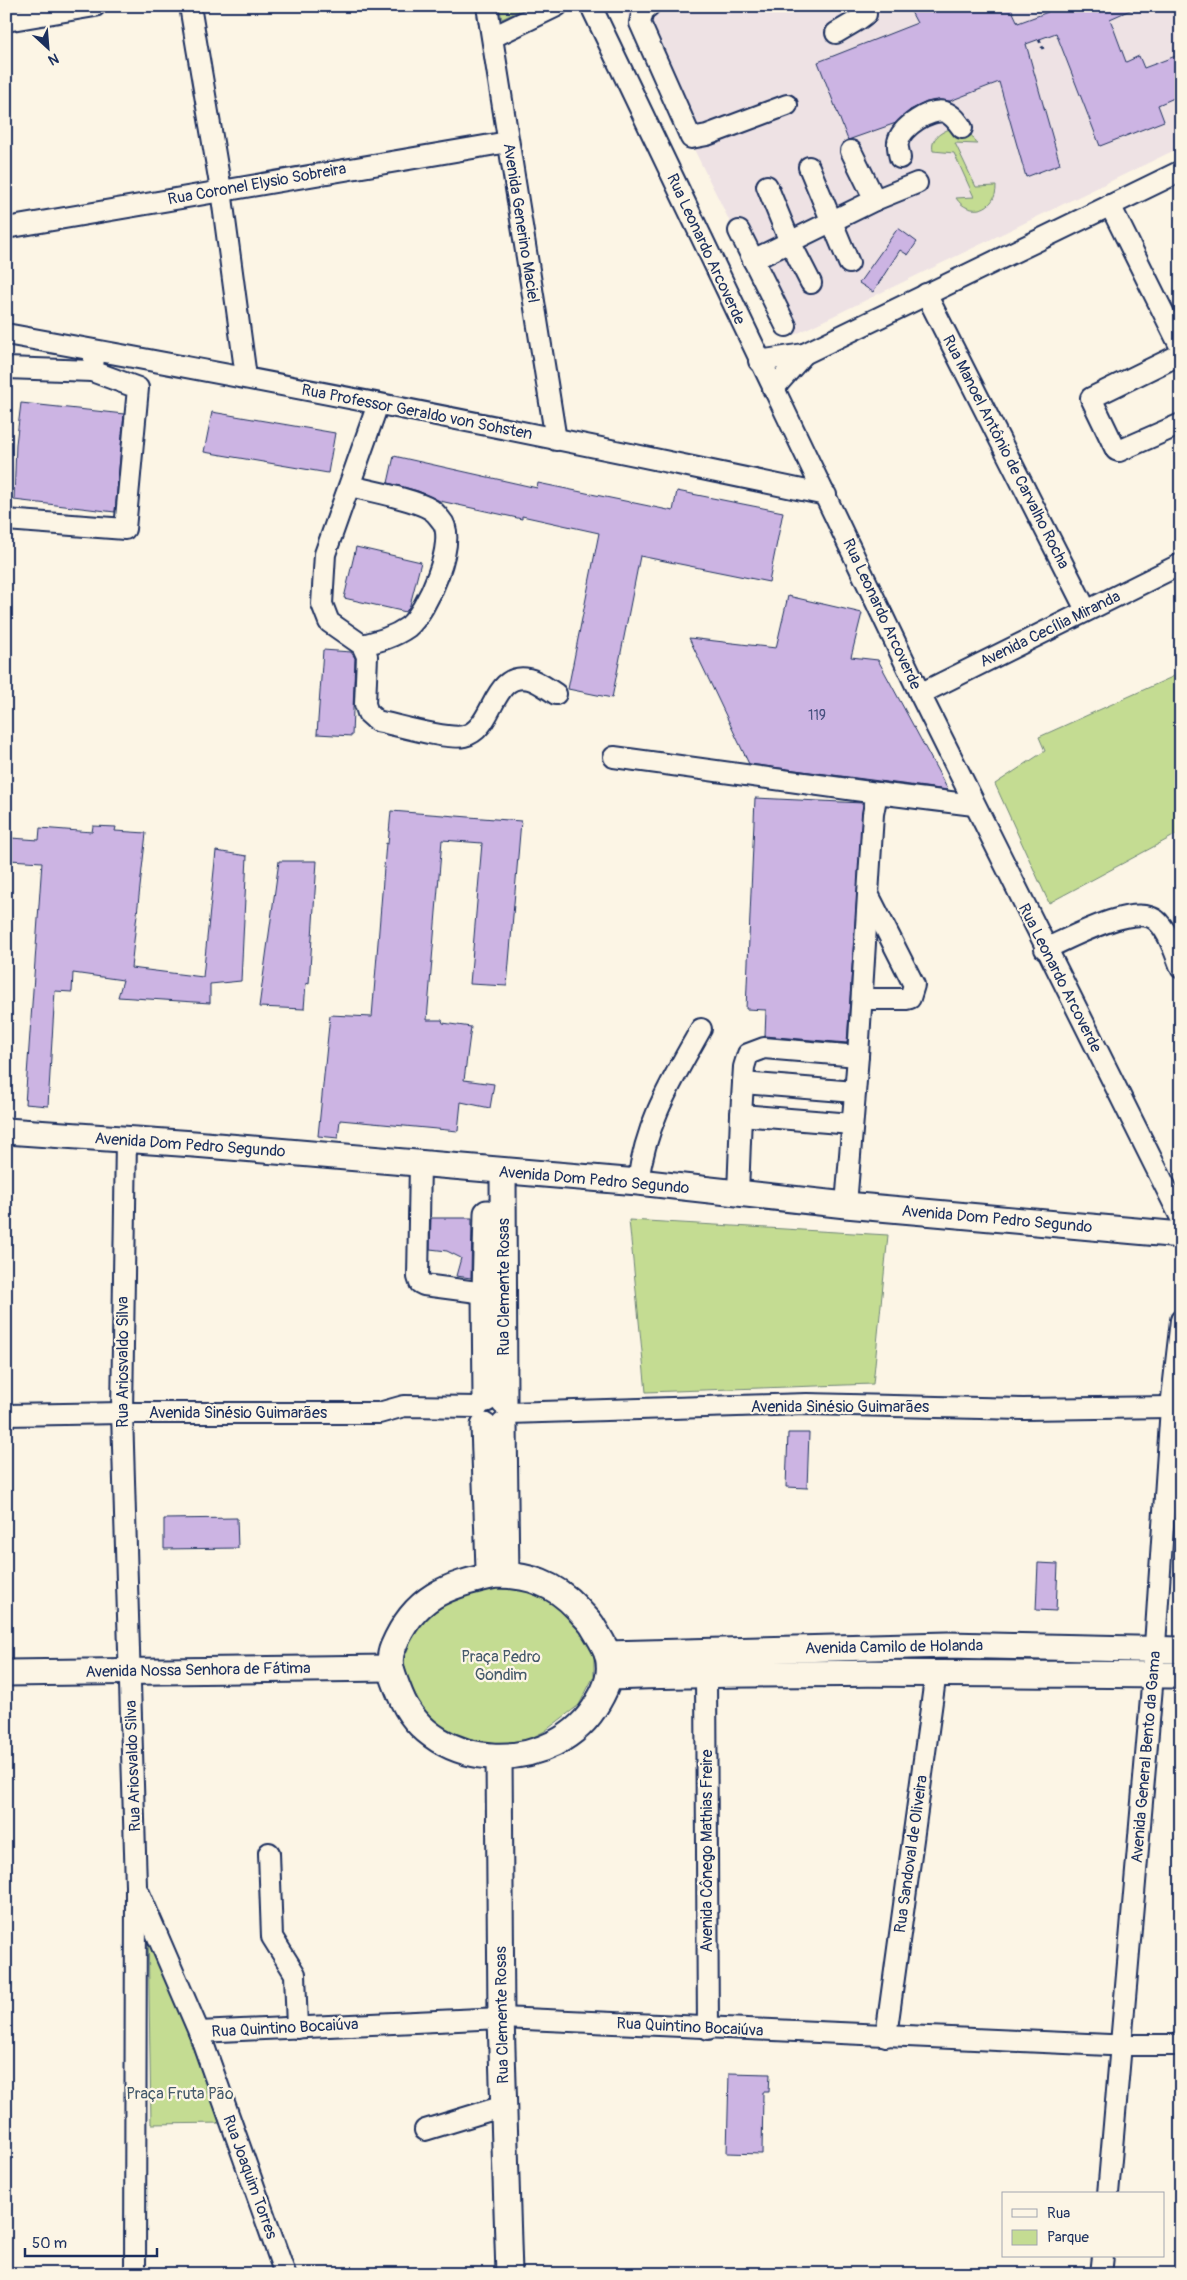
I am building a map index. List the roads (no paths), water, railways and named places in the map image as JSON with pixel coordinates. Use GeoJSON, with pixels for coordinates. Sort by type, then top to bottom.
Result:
{"type":"FeatureCollection","features":[{"type":"Feature","properties":{"kind":"main road","name":"Avenida Dom Pedro Segundo"},"geometry":{"type":"LineString","coordinates":[[6,1131],[126,1139],[638,1182],[846,1205],[1181,1235]]}},
{"type":"Feature","properties":{"kind":"main road","name":"Rua Clemente Rosas"},"geometry":{"type":"LineString","coordinates":[[496,1171],[485,1293],[498,1576]]}},
{"type":"Feature","properties":{"kind":"main road","name":"Rua Clemente Rosas"},"geometry":{"type":"LineString","coordinates":[[492,1413],[496,1171]]}},
{"type":"Feature","properties":{"kind":"main road"},"geometry":{"type":"LineString","coordinates":[[498,1576],[530,1578],[551,1586],[566,1596],[591,1623],[609,1666],[592,1713],[566,1737],[534,1752],[499,1757],[480,1755],[462,1749],[426,1731],[404,1703],[390,1668],[392,1649],[400,1631],[412,1614],[425,1601],[439,1591],[458,1584],[498,1576]]}},
{"type":"Feature","properties":{"kind":"main road","name":"Avenida Camilo de Holanda"},"geometry":{"type":"LineString","coordinates":[[609,1666],[948,1645],[1154,1662],[1181,1675]]}},
{"type":"Feature","properties":{"kind":"main road","name":"Avenida Camilo de Holanda"},"geometry":{"type":"LineString","coordinates":[[609,1666],[706,1674],[936,1672],[1154,1662],[1181,1650]]}},
{"type":"Feature","properties":{"kind":"main road","name":"Avenida Nossa Senhora de Fátima"},"geometry":{"type":"LineString","coordinates":[[6,1673],[390,1668]]}},
{"type":"Feature","properties":{"kind":"main road","name":"Rua Clemente Rosas"},"geometry":{"type":"LineString","coordinates":[[499,1757],[501,2018],[509,2274]]}},
{"type":"Feature","properties":{"kind":"street"},"geometry":{"type":"LineString","coordinates":[[6,21],[95,6]]}},
{"type":"Feature","properties":{"kind":"street"},"geometry":{"type":"LineString","coordinates":[[190,6],[221,190],[246,377]]}},
{"type":"Feature","properties":{"kind":"street","name":"Avenida Generino Maciel"},"geometry":{"type":"LineString","coordinates":[[487,6],[556,440]]}},
{"type":"Feature","properties":{"kind":"street"},"geometry":{"type":"LineString","coordinates":[[493,37],[558,6]]}},
{"type":"Feature","properties":{"kind":"street","name":"Rua Leonardo Arcoverde"},"geometry":{"type":"LineString","coordinates":[[591,6],[759,360],[826,495],[974,805],[1181,1218]]}},
{"type":"Feature","properties":{"kind":"street"},"geometry":{"type":"LineString","coordinates":[[649,6],[643,11],[640,23],[691,138],[707,135],[787,105]]}},
{"type":"Feature","properties":{"kind":"street"},"geometry":{"type":"LineString","coordinates":[[836,33],[866,14],[865,6]]}},
{"type":"Feature","properties":{"kind":"street"},"geometry":{"type":"LineString","coordinates":[[900,158],[898,142],[904,128],[917,120],[938,111],[954,117],[962,128]]}},
{"type":"Feature","properties":{"kind":"street","name":"Rua Coronel Elysio Sobreira"},"geometry":{"type":"LineString","coordinates":[[6,228],[508,142]]}},
{"type":"Feature","properties":{"kind":"street"},"geometry":{"type":"LineString","coordinates":[[851,151],[875,200]]}},
{"type":"Feature","properties":{"kind":"street"},"geometry":{"type":"LineString","coordinates":[[809,167],[849,263]]}},
{"type":"Feature","properties":{"kind":"street"},"geometry":{"type":"LineString","coordinates":[[759,360],[804,354],[949,283],[966,264],[1053,222],[1104,208],[1181,171]]}},
{"type":"Feature","properties":{"kind":"street"},"geometry":{"type":"LineString","coordinates":[[753,260],[875,200],[917,183]]}},
{"type":"Feature","properties":{"kind":"street"},"geometry":{"type":"LineString","coordinates":[[767,186],[790,242],[811,283]]}},
{"type":"Feature","properties":{"kind":"street"},"geometry":{"type":"LineString","coordinates":[[1104,208],[1181,348]]}},
{"type":"Feature","properties":{"kind":"street"},"geometry":{"type":"LineString","coordinates":[[739,231],[786,326]]}},
{"type":"Feature","properties":{"kind":"street","name":"Rua Manoel Antônio de Carvalho Rocha"},"geometry":{"type":"LineString","coordinates":[[926,294],[1086,610]]}},
{"type":"Feature","properties":{"kind":"street","name":"Rua Professor Geraldo von Sohsten"},"geometry":{"type":"LineString","coordinates":[[6,334],[246,377],[826,495]]}},
{"type":"Feature","properties":{"kind":"street"},"geometry":{"type":"LineString","coordinates":[[92,371],[95,350]]}},
{"type":"Feature","properties":{"kind":"street"},"geometry":{"type":"LineString","coordinates":[[773,389],[804,354]]}},
{"type":"Feature","properties":{"kind":"street"},"geometry":{"type":"LineString","coordinates":[[1181,354],[1090,398],[1116,450],[1119,451],[1181,424]]}},
{"type":"Feature","properties":{"kind":"street"},"geometry":{"type":"LineString","coordinates":[[6,368],[92,371],[138,388],[125,529],[6,520]]}},
{"type":"Feature","properties":{"kind":"street"},"geometry":{"type":"LineString","coordinates":[[378,404],[326,554],[322,604],[329,622],[362,644],[367,656],[365,704],[368,713],[377,720],[450,736],[464,736],[483,723],[504,686],[515,680],[529,679],[556,694]]}},
{"type":"Feature","properties":{"kind":"street"},"geometry":{"type":"LineString","coordinates":[[350,486],[431,509],[443,522],[446,536],[443,561],[430,595],[410,626],[386,640],[362,644]]}},
{"type":"Feature","properties":{"kind":"street","name":"Avenida Cecília Miranda"},"geometry":{"type":"LineString","coordinates":[[920,694],[1181,564]]}},
{"type":"Feature","properties":{"kind":"street"},"geometry":{"type":"LineString","coordinates":[[614,757],[974,805]]}},
{"type":"Feature","properties":{"kind":"street"},"geometry":{"type":"LineString","coordinates":[[846,1205],[862,999],[873,814],[877,793]]}},
{"type":"Feature","properties":{"kind":"street"},"geometry":{"type":"LineString","coordinates":[[862,999],[910,998],[914,985],[868,894]]}},
{"type":"Feature","properties":{"kind":"street"},"geometry":{"type":"LineString","coordinates":[[1046,949],[1117,918],[1147,915],[1158,921],[1168,937],[1181,968]]}},
{"type":"Feature","properties":{"kind":"street"},"geometry":{"type":"LineString","coordinates":[[638,1182],[647,1134],[660,1102],[701,1028]]}},
{"type":"Feature","properties":{"kind":"street"},"geometry":{"type":"LineString","coordinates":[[738,1194],[743,1083],[745,1059],[748,1054],[758,1050],[858,1056]]}},
{"type":"Feature","properties":{"kind":"street"},"geometry":{"type":"LineString","coordinates":[[743,1083],[855,1092]]}},
{"type":"Feature","properties":{"kind":"street"},"geometry":{"type":"LineString","coordinates":[[741,1115],[852,1124]]}},
{"type":"Feature","properties":{"kind":"street","name":"Rua Ariosvaldo Silva"},"geometry":{"type":"LineString","coordinates":[[126,1139],[122,1413],[136,1886],[135,2274]]}},
{"type":"Feature","properties":{"kind":"street"},"geometry":{"type":"LineString","coordinates":[[420,1163],[418,1277],[420,1283],[424,1286],[485,1293]]}},
{"type":"Feature","properties":{"kind":"street","name":"Avenida General Bento da Gama"},"geometry":{"type":"LineString","coordinates":[[1108,2192],[1154,1662],[1171,1407],[1181,1320]]}},
{"type":"Feature","properties":{"kind":"street","name":"Avenida Sinésio Guimarães"},"geometry":{"type":"LineString","coordinates":[[6,1415],[379,1413],[404,1406],[492,1413],[807,1404],[1023,1409],[1171,1407]]}},
{"type":"Feature","properties":{"kind":"street","name":"Rua Sandoval de Oliveira"},"geometry":{"type":"LineString","coordinates":[[886,2036],[936,1672]]}},
{"type":"Feature","properties":{"kind":"street","name":"Avenida Cônego Mathias Freire"},"geometry":{"type":"LineString","coordinates":[[706,1674],[708,2029]]}},
{"type":"Feature","properties":{"kind":"street"},"geometry":{"type":"LineString","coordinates":[[269,1853],[272,1937],[295,1974],[297,2028]]}},
{"type":"Feature","properties":{"kind":"street","name":"Rua Joaquim Torres"},"geometry":{"type":"LineString","coordinates":[[136,1886],[199,2032],[285,2274]]}},
{"type":"Feature","properties":{"kind":"street","name":"Rua Quintino Bocaiúva"},"geometry":{"type":"LineString","coordinates":[[199,2032],[501,2018],[708,2029],[1122,2046],[1181,2045]]}},
{"type":"Feature","properties":{"kind":"street"},"geometry":{"type":"LineString","coordinates":[[425,2130],[504,2106]]}},
{"type":"Feature","properties":{"kind":"street"},"geometry":{"type":"LineString","coordinates":[[1101,2274],[1103,2258]]}},
{"type":"Feature","properties":{"kind":"park label","name":"Praça Pedro Gondim"},"geometry":{"type":"Point","coordinates":[501,1666]}},
{"type":"Feature","properties":{"kind":"park label","name":"Praça Fruta Pão"},"geometry":{"type":"Point","coordinates":[180,2094]}}]}
